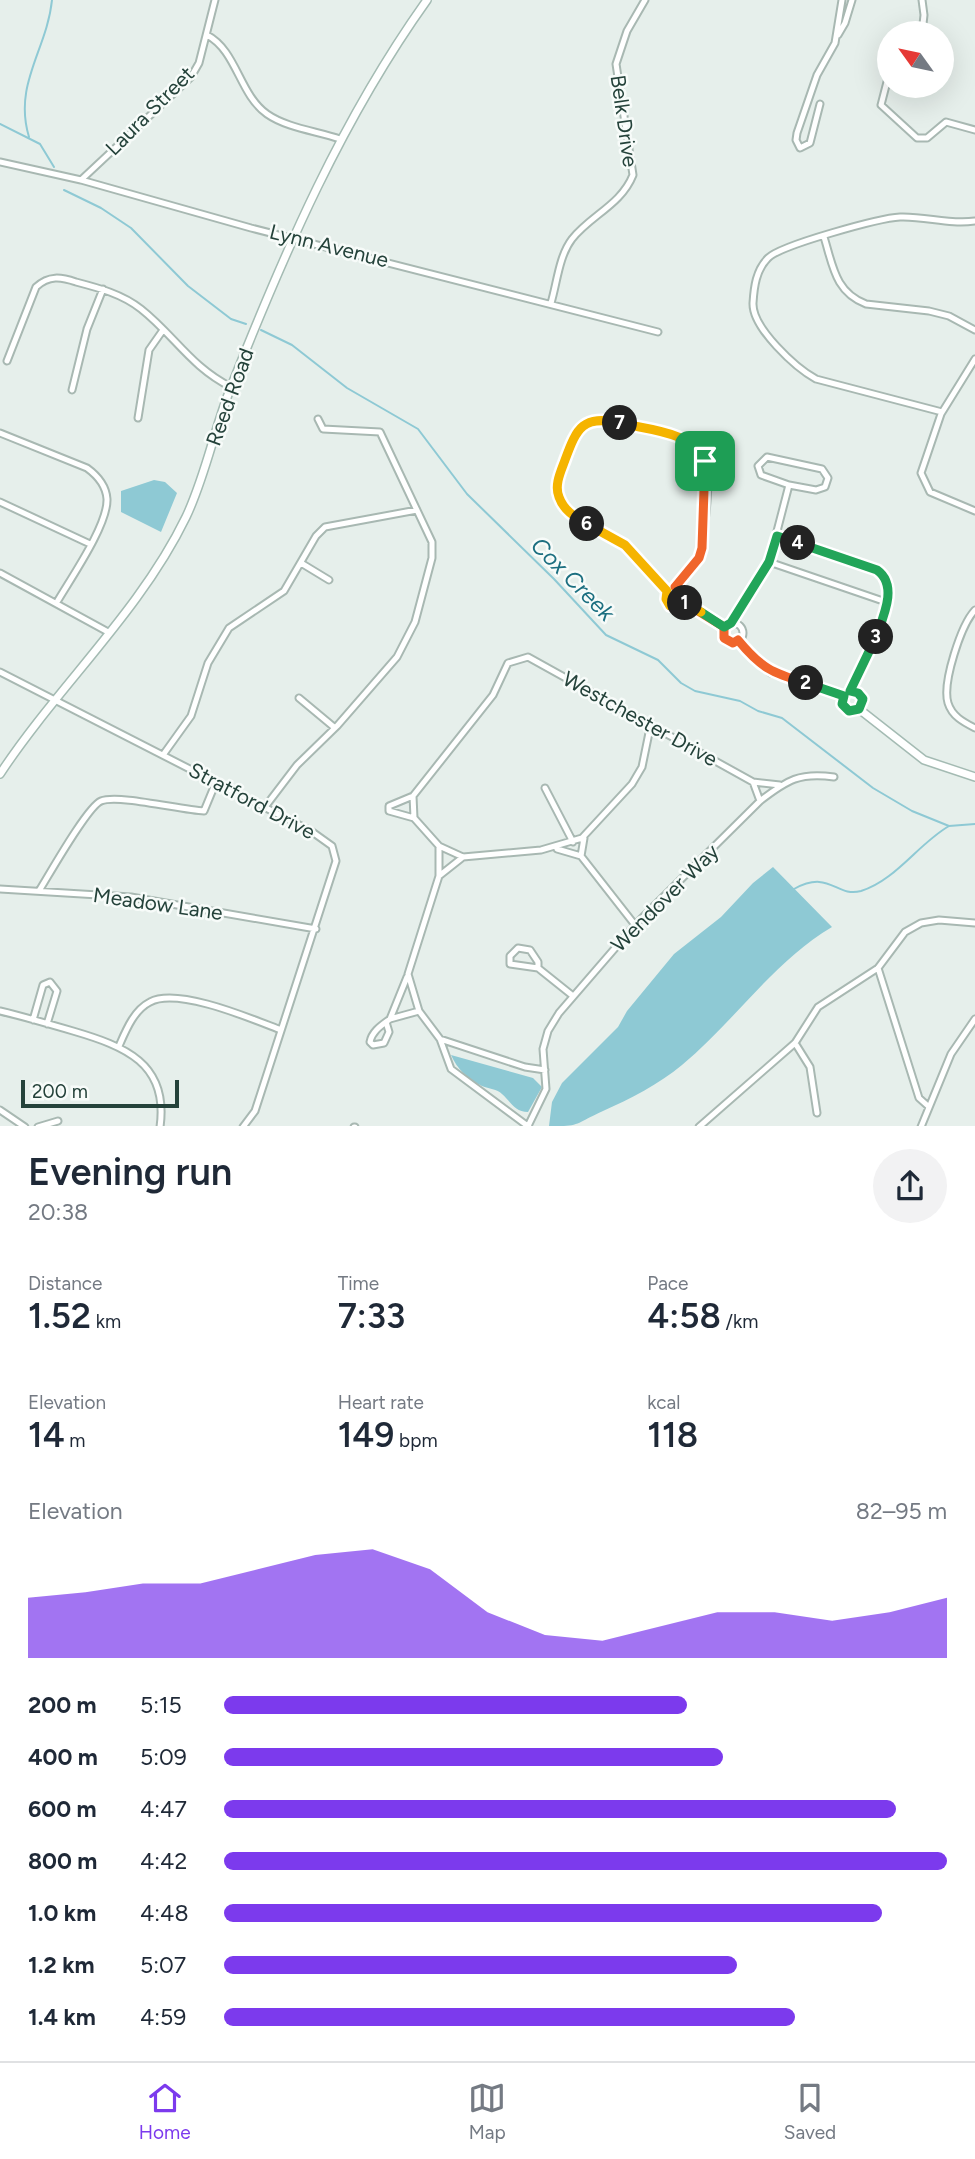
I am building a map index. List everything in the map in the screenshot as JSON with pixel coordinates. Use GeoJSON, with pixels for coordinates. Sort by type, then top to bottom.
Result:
{"type":"FeatureCollection","features":[{"type":"Feature","properties":{"kind":"street","name":"Laura Street"},"geometry":{"type":"LineString","coordinates":[[81,180],[191,77],[207,36],[215,0]]}},
{"type":"Feature","properties":{"kind":"street","name":"Reed Road"},"geometry":{"type":"LineString","coordinates":[[1,769],[164,558],[187,516],[231,387],[293,236],[340,139],[393,48],[428,0]]}},
{"type":"Feature","properties":{"kind":"street","name":"Belk Drive"},"geometry":{"type":"LineString","coordinates":[[551,303],[566,249],[573,237],[617,199],[633,175],[616,64],[627,31],[645,0]]}},
{"type":"Feature","properties":{"kind":"street"},"geometry":{"type":"LineString","coordinates":[[836,38],[842,0]]}},
{"type":"Feature","properties":{"kind":"street"},"geometry":{"type":"LineString","coordinates":[[820,104],[810,143],[800,148],[796,140],[807,100],[845,23],[852,0]]}},
{"type":"Feature","properties":{"kind":"street"},"geometry":{"type":"LineString","coordinates":[[922,0],[923,21]]}},
{"type":"Feature","properties":{"kind":"street"},"geometry":{"type":"LineString","coordinates":[[207,36],[220,42],[248,90],[267,114],[340,139]]}},
{"type":"Feature","properties":{"kind":"street"},"geometry":{"type":"LineString","coordinates":[[883,98],[881,105],[918,138],[929,136],[944,123],[975,130]]}},
{"type":"Feature","properties":{"kind":"street","name":"Lynn Avenue"},"geometry":{"type":"LineString","coordinates":[[0,162],[81,180],[251,228],[293,236],[659,332]]}},
{"type":"Feature","properties":{"kind":"street"},"geometry":{"type":"LineString","coordinates":[[942,412],[816,379],[801,370],[759,323],[753,308],[754,291],[758,272],[767,258],[785,248],[900,217],[934,222],[975,221]]}},
{"type":"Feature","properties":{"kind":"street"},"geometry":{"type":"LineString","coordinates":[[824,237],[837,280],[853,299],[866,304],[939,314],[975,330]]}},
{"type":"Feature","properties":{"kind":"street"},"geometry":{"type":"LineString","coordinates":[[7,361],[31,296],[40,283],[57,277],[103,289],[131,302],[163,330],[199,368],[231,387]]}},
{"type":"Feature","properties":{"kind":"street"},"geometry":{"type":"LineString","coordinates":[[72,390],[87,329],[103,289]]}},
{"type":"Feature","properties":{"kind":"street"},"geometry":{"type":"LineString","coordinates":[[138,418],[149,350],[163,330]]}},
{"type":"Feature","properties":{"kind":"street"},"geometry":{"type":"LineString","coordinates":[[975,359],[942,412],[921,473],[930,492],[975,511]]}},
{"type":"Feature","properties":{"kind":"street"},"geometry":{"type":"LineString","coordinates":[[265,807],[297,765],[335,728],[397,657],[412,631],[432,558],[432,542],[380,432],[323,429],[318,419]]}},
{"type":"Feature","properties":{"kind":"street"},"geometry":{"type":"LineString","coordinates":[[667,591],[675,587],[699,558],[702,548],[706,474],[701,452],[684,439],[628,425],[604,420],[583,425],[574,433],[559,477],[558,497],[571,515],[625,545],[667,591],[666,599],[670,606],[678,607],[684,603]]}},
{"type":"Feature","properties":{"kind":"street"},"geometry":{"type":"LineString","coordinates":[[0,433],[87,468],[98,476],[105,488],[106,512],[57,602]]}},
{"type":"Feature","properties":{"kind":"street"},"geometry":{"type":"LineString","coordinates":[[767,457],[822,469],[828,478],[825,487],[816,490],[789,485],[761,475],[758,466],[760,461],[767,457]]}},
{"type":"Feature","properties":{"kind":"street"},"geometry":{"type":"LineString","coordinates":[[724,627],[731,623],[769,562],[789,485]]}},
{"type":"Feature","properties":{"kind":"street"},"geometry":{"type":"LineString","coordinates":[[0,502],[90,544]]}},
{"type":"Feature","properties":{"kind":"street"},"geometry":{"type":"LineString","coordinates":[[163,755],[191,716],[208,663],[229,628],[243,616],[277,598],[316,536],[325,527],[417,510]]}},
{"type":"Feature","properties":{"kind":"street"},"geometry":{"type":"LineString","coordinates":[[777,536],[877,570],[890,583],[871,649],[842,704],[847,710],[859,709],[924,760],[975,776]]}},
{"type":"Feature","properties":{"kind":"street"},"geometry":{"type":"LineString","coordinates":[[769,562],[886,602]]}},
{"type":"Feature","properties":{"kind":"street"},"geometry":{"type":"LineString","coordinates":[[301,563],[329,580]]}},
{"type":"Feature","properties":{"kind":"street"},"geometry":{"type":"LineString","coordinates":[[0,573],[108,632]]}},
{"type":"Feature","properties":{"kind":"street"},"geometry":{"type":"LineString","coordinates":[[675,587],[684,592],[684,603]]}},
{"type":"Feature","properties":{"kind":"street"},"geometry":{"type":"LineString","coordinates":[[684,603],[724,627]]}},
{"type":"Feature","properties":{"kind":"street"},"geometry":{"type":"LineString","coordinates":[[975,610],[960,636],[947,694],[955,715],[975,728]]}},
{"type":"Feature","properties":{"kind":"street"},"geometry":{"type":"LineString","coordinates":[[731,623],[738,624],[743,631],[738,640]]}},
{"type":"Feature","properties":{"kind":"street"},"geometry":{"type":"LineString","coordinates":[[724,627],[723,635],[727,641],[738,640]]}},
{"type":"Feature","properties":{"kind":"street"},"geometry":{"type":"LineString","coordinates":[[738,640],[760,665],[771,673],[844,696]]}},
{"type":"Feature","properties":{"kind":"street","name":"Westchester Drive"},"geometry":{"type":"LineString","coordinates":[[413,796],[493,695],[508,663],[528,657],[753,782]]}},
{"type":"Feature","properties":{"kind":"street","name":"Stratford Drive"},"geometry":{"type":"LineString","coordinates":[[0,671],[311,831],[332,846],[337,861],[316,929],[255,1111],[243,1126]]}},
{"type":"Feature","properties":{"kind":"street"},"geometry":{"type":"LineString","coordinates":[[850,691],[858,693],[863,699],[859,709]]}},
{"type":"Feature","properties":{"kind":"street"},"geometry":{"type":"LineString","coordinates":[[299,698],[335,728]]}},
{"type":"Feature","properties":{"kind":"street"},"geometry":{"type":"LineString","coordinates":[[414,818],[413,796],[389,806],[389,811],[414,818],[439,846],[463,857],[554,847],[573,842],[584,836],[632,784],[642,767],[650,723]]}},
{"type":"Feature","properties":{"kind":"street","name":"Wendover Way"},"geometry":{"type":"LineString","coordinates":[[529,1126],[545,1089],[543,1049],[548,1031],[573,996],[635,925],[760,801],[780,785],[808,773],[834,777]]}},
{"type":"Feature","properties":{"kind":"street"},"geometry":{"type":"LineString","coordinates":[[39,891],[89,813],[100,802],[117,800],[204,811],[216,782]]}},
{"type":"Feature","properties":{"kind":"street"},"geometry":{"type":"LineString","coordinates":[[760,801],[753,782],[780,785]]}},
{"type":"Feature","properties":{"kind":"street"},"geometry":{"type":"LineString","coordinates":[[545,788],[573,842]]}},
{"type":"Feature","properties":{"kind":"street"},"geometry":{"type":"LineString","coordinates":[[581,856],[584,836]]}},
{"type":"Feature","properties":{"kind":"street"},"geometry":{"type":"LineString","coordinates":[[419,1011],[388,1021],[408,974],[439,876],[439,846]]}},
{"type":"Feature","properties":{"kind":"street"},"geometry":{"type":"LineString","coordinates":[[554,847],[581,856],[635,925]]}},
{"type":"Feature","properties":{"kind":"street"},"geometry":{"type":"LineString","coordinates":[[439,876],[463,857]]}},
{"type":"Feature","properties":{"kind":"street","name":"Meadow Lane"},"geometry":{"type":"LineString","coordinates":[[0,889],[176,903],[316,929]]}},
{"type":"Feature","properties":{"kind":"street"},"geometry":{"type":"LineString","coordinates":[[699,1126],[795,1043],[818,1007],[878,968],[905,932],[921,923],[939,920],[975,923]]}},
{"type":"Feature","properties":{"kind":"street"},"geometry":{"type":"LineString","coordinates":[[538,968],[538,962],[530,950],[518,948],[510,956],[510,964],[538,968],[573,996]]}},
{"type":"Feature","properties":{"kind":"street"},"geometry":{"type":"LineString","coordinates":[[878,968],[919,1098],[928,1106]]}},
{"type":"Feature","properties":{"kind":"street"},"geometry":{"type":"LineString","coordinates":[[408,974],[419,1011],[440,1039],[443,1052],[458,1076],[529,1126]]}},
{"type":"Feature","properties":{"kind":"street"},"geometry":{"type":"LineString","coordinates":[[33,1020],[43,985],[50,982],[57,991],[47,1024]]}},
{"type":"Feature","properties":{"kind":"street"},"geometry":{"type":"LineString","coordinates":[[119,1045],[141,1009],[161,998],[187,999],[281,1030]]}},
{"type":"Feature","properties":{"kind":"street"},"geometry":{"type":"LineString","coordinates":[[0,1011],[119,1045],[140,1059],[153,1077],[159,1093],[160,1126]]}},
{"type":"Feature","properties":{"kind":"street"},"geometry":{"type":"LineString","coordinates":[[921,1126],[951,1054],[975,1019]]}},
{"type":"Feature","properties":{"kind":"street"},"geometry":{"type":"LineString","coordinates":[[440,1039],[524,1067],[545,1070]]}},
{"type":"Feature","properties":{"kind":"street"},"geometry":{"type":"LineString","coordinates":[[795,1043],[810,1067],[817,1113]]}},
{"type":"Feature","properties":{"kind":"street"},"geometry":{"type":"LineString","coordinates":[[0,1111],[25,1126]]}},
{"type":"Feature","properties":{"kind":"street"},"geometry":{"type":"LineString","coordinates":[[38,1126],[58,1121]]}},
{"type":"Feature","properties":{"kind":"water"},"geometry":{"type":"Polygon","coordinates":[[[154,480],[165,482],[177,493],[161,532],[121,512],[121,491],[154,480]]]}},
{"type":"Feature","properties":{"kind":"water"},"geometry":{"type":"Polygon","coordinates":[[[773,867],[832,927],[791,957],[701,1048],[673,1072],[634,1096],[578,1123],[549,1126],[552,1102],[562,1083],[618,1027],[627,1011],[674,954],[721,917],[753,883],[773,867]]]}},
{"type":"Feature","properties":{"kind":"water"},"geometry":{"type":"Polygon","coordinates":[[[451,1055],[533,1078],[542,1087],[528,1112],[520,1110],[500,1092],[482,1086],[468,1077],[451,1055]]]}},
{"type":"Feature","properties":{"kind":"waterway"},"geometry":{"type":"LineString","coordinates":[[29,137],[25,100],[52,0]]}},
{"type":"Feature","properties":{"kind":"waterway","name":"Cox Creek"},"geometry":{"type":"LineString","coordinates":[[0,124],[40,144],[54,167]]}},
{"type":"Feature","properties":{"kind":"waterway","name":"Cox Creek"},"geometry":{"type":"LineString","coordinates":[[64,190],[101,208],[131,228],[188,286],[231,319],[246,324]]}},
{"type":"Feature","properties":{"kind":"waterway","name":"Cox Creek"},"geometry":{"type":"LineString","coordinates":[[261,330],[292,345],[347,388],[418,429],[467,494],[554,579],[606,635],[658,660],[681,683],[695,691],[740,701],[758,711],[782,718],[873,788],[912,811],[949,826],[975,824]]}},
{"type":"Feature","properties":{"kind":"waterway"},"geometry":{"type":"LineString","coordinates":[[794,889],[816,882],[852,892],[874,886],[949,826]]}},
{"type":"Feature","properties":{"kind":"route"},"geometry":{"type":"LineString","coordinates":[[705,461],[701,452],[684,439],[594,420],[574,433],[559,477],[558,497],[571,515],[625,545],[667,591],[666,599],[670,606],[678,607],[684,603],[709,616],[724,627],[731,623],[769,562],[777,536],[877,570],[886,576],[890,583],[880,625],[850,691],[858,693],[863,699],[861,707],[855,712],[847,710],[842,704],[844,696],[836,692],[771,673],[760,665],[738,640],[733,643],[727,641],[723,635],[724,627],[684,603],[684,592],[675,587],[699,558],[702,548],[705,461]]}}]}
